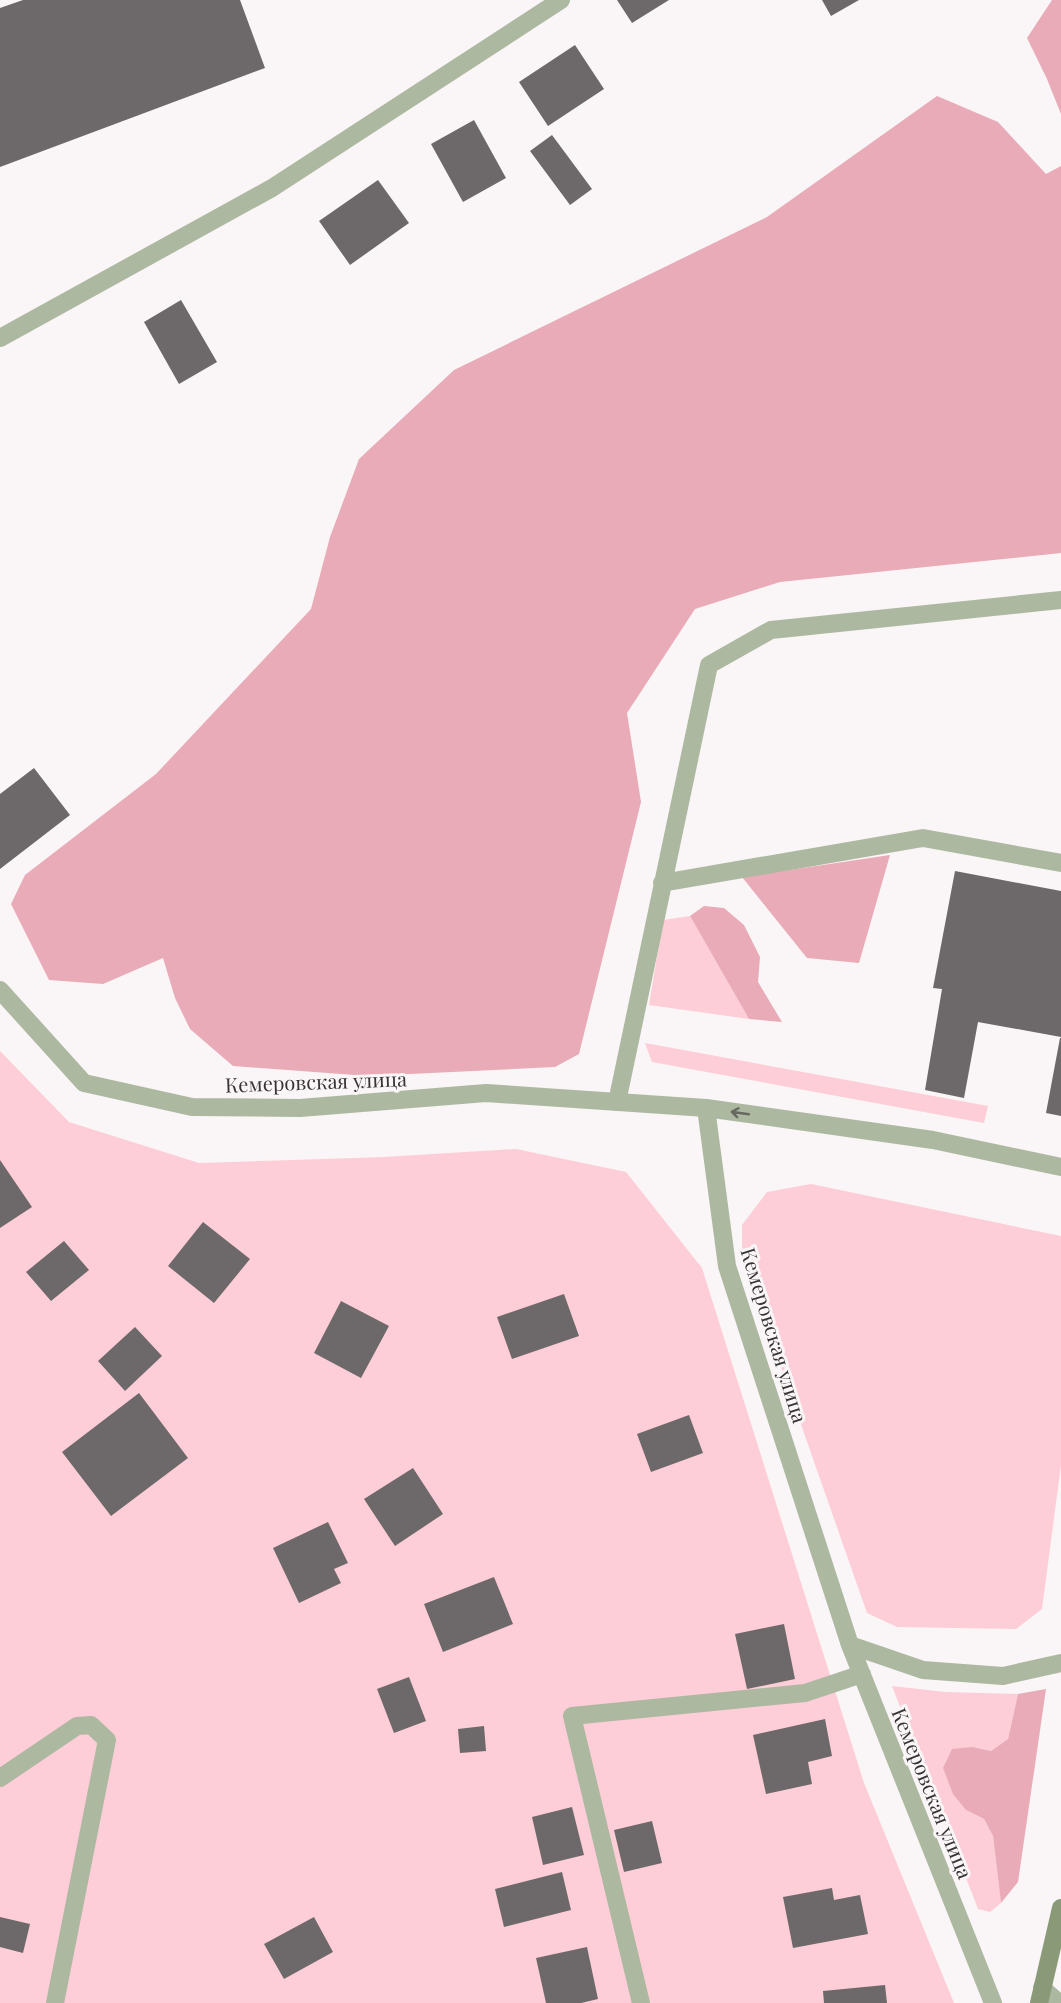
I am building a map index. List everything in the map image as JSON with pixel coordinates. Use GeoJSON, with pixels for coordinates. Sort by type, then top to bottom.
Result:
{"type":"FeatureCollection","features":[{"type":"Feature","properties":{"kind":"main road"},"geometry":{"type":"LineString","coordinates":[[1041,1995],[1061,1908]]}},
{"type":"Feature","properties":{"kind":"street"},"geometry":{"type":"LineString","coordinates":[[0,338],[272,188],[561,0]]}},
{"type":"Feature","properties":{"kind":"street"},"geometry":{"type":"LineString","coordinates":[[617,1102],[709,665],[771,630],[1061,600]]}},
{"type":"Feature","properties":{"kind":"street"},"geometry":{"type":"LineString","coordinates":[[662,883],[923,838],[1061,862]]}},
{"type":"Feature","properties":{"kind":"street","name":"Кемеровская улица"},"geometry":{"type":"LineString","coordinates":[[0,990],[84,1083],[192,1107],[300,1108],[486,1094],[706,1108],[727,1266],[850,1645],[993,2003]]}},
{"type":"Feature","properties":{"kind":"street"},"geometry":{"type":"LineString","coordinates":[[706,1108],[933,1140],[1061,1167]]}},
{"type":"Feature","properties":{"kind":"street"},"geometry":{"type":"LineString","coordinates":[[850,1645],[923,1670],[1003,1676],[1061,1663]]}},
{"type":"Feature","properties":{"kind":"street"},"geometry":{"type":"LineString","coordinates":[[641,2003],[572,1716],[805,1693],[862,1674]]}},
{"type":"Feature","properties":{"kind":"street"},"geometry":{"type":"LineString","coordinates":[[0,1778],[77,1726],[91,1725],[107,1740],[55,2003]]}},
{"type":"Feature","properties":{"kind":"street"},"geometry":{"type":"LineString","coordinates":[[1041,1995],[1059,2003]]}},
{"type":"Feature","properties":{"kind":"shaded area"},"geometry":{"type":"Polygon","coordinates":[[[1052,0],[1061,0],[1061,114],[1027,38],[1052,0]]]}},
{"type":"Feature","properties":{"kind":"shaded area"},"geometry":{"type":"Polygon","coordinates":[[[937,96],[998,122],[1046,174],[1061,166],[1061,553],[780,582],[695,609],[627,713],[641,802],[579,1054],[555,1067],[368,1076],[233,1066],[190,1029],[175,998],[163,958],[103,984],[49,980],[11,904],[25,875],[156,774],[311,609],[330,537],[359,459],[454,370],[767,217],[937,96]]]}},
{"type":"Feature","properties":{"kind":"shaded area"},"geometry":{"type":"Polygon","coordinates":[[[890,855],[859,963],[807,958],[742,877],[890,855]]]}},
{"type":"Feature","properties":{"kind":"shaded area"},"geometry":{"type":"Polygon","coordinates":[[[704,906],[724,908],[744,925],[760,957],[758,982],[782,1022],[749,1019],[690,916],[704,906]]]}},
{"type":"Feature","properties":{"kind":"shaded area"},"geometry":{"type":"Polygon","coordinates":[[[690,916],[749,1019],[649,1005],[663,920],[690,916]]]}},
{"type":"Feature","properties":{"kind":"shaded area"},"geometry":{"type":"Polygon","coordinates":[[[645,1043],[988,1106],[984,1123],[652,1062],[645,1043]]]}},
{"type":"Feature","properties":{"kind":"shaded area"},"geometry":{"type":"Polygon","coordinates":[[[0,1051],[69,1122],[199,1163],[384,1157],[516,1149],[626,1172],[702,1268],[864,1783],[954,2003],[0,2003],[0,1051]]]}},
{"type":"Feature","properties":{"kind":"shaded area"},"geometry":{"type":"Polygon","coordinates":[[[811,1184],[1061,1236],[1061,1465],[1042,1609],[1016,1629],[897,1627],[867,1613],[742,1256],[742,1225],[767,1192],[811,1184]]]}},
{"type":"Feature","properties":{"kind":"shaded area"},"geometry":{"type":"Polygon","coordinates":[[[892,1686],[945,1692],[1018,1694],[1008,1739],[991,1751],[973,1747],[966,1810],[984,1819],[993,1836],[1001,1903],[990,1912],[978,1909],[892,1686]]]}},
{"type":"Feature","properties":{"kind":"shaded area"},"geometry":{"type":"Polygon","coordinates":[[[1046,1689],[1018,1882],[1001,1903],[993,1836],[984,1819],[966,1810],[953,1794],[943,1768],[952,1749],[973,1747],[991,1751],[1008,1739],[1018,1694],[1046,1689]]]}},
{"type":"Feature","properties":{"kind":"building"},"geometry":{"type":"Polygon","coordinates":[[[23,0],[240,0],[265,68],[0,167],[0,8],[23,0]]]}},
{"type":"Feature","properties":{"kind":"building"},"geometry":{"type":"Polygon","coordinates":[[[617,0],[669,0],[632,23],[617,0]]]}},
{"type":"Feature","properties":{"kind":"building"},"geometry":{"type":"Polygon","coordinates":[[[822,0],[859,0],[831,16],[822,0]]]}},
{"type":"Feature","properties":{"kind":"building"},"geometry":{"type":"Polygon","coordinates":[[[575,45],[604,89],[548,126],[519,82],[575,45]]]}},
{"type":"Feature","properties":{"kind":"building"},"geometry":{"type":"Polygon","coordinates":[[[474,120],[506,178],[463,202],[431,144],[474,120]]]}},
{"type":"Feature","properties":{"kind":"building"},"geometry":{"type":"Polygon","coordinates":[[[552,135],[592,189],[570,205],[530,151],[552,135]]]}},
{"type":"Feature","properties":{"kind":"building"},"geometry":{"type":"Polygon","coordinates":[[[378,180],[409,223],[350,265],[319,221],[378,180]]]}},
{"type":"Feature","properties":{"kind":"building"},"geometry":{"type":"Polygon","coordinates":[[[181,300],[217,362],[179,384],[144,322],[181,300]]]}},
{"type":"Feature","properties":{"kind":"building"},"geometry":{"type":"Polygon","coordinates":[[[34,768],[70,815],[0,869],[0,794],[34,768]]]}},
{"type":"Feature","properties":{"kind":"building"},"geometry":{"type":"Polygon","coordinates":[[[955,871],[1061,891],[1061,1037],[978,1022],[964,1098],[925,1090],[942,989],[933,988],[955,871]]]}},
{"type":"Feature","properties":{"kind":"building"},"geometry":{"type":"Polygon","coordinates":[[[1061,1038],[1061,1116],[1046,1113],[1061,1038]]]}},
{"type":"Feature","properties":{"kind":"building"},"geometry":{"type":"Polygon","coordinates":[[[0,1160],[32,1207],[0,1228],[0,1160]]]}},
{"type":"Feature","properties":{"kind":"building"},"geometry":{"type":"Polygon","coordinates":[[[203,1222],[250,1259],[214,1303],[168,1266],[203,1222]]]}},
{"type":"Feature","properties":{"kind":"building"},"geometry":{"type":"Polygon","coordinates":[[[64,1241],[89,1270],[51,1301],[26,1272],[64,1241]]]}},
{"type":"Feature","properties":{"kind":"building"},"geometry":{"type":"Polygon","coordinates":[[[564,1294],[579,1336],[512,1359],[497,1317],[564,1294]]]}},
{"type":"Feature","properties":{"kind":"building"},"geometry":{"type":"Polygon","coordinates":[[[341,1301],[389,1326],[361,1378],[314,1353],[341,1301]]]}},
{"type":"Feature","properties":{"kind":"building"},"geometry":{"type":"Polygon","coordinates":[[[135,1327],[162,1356],[125,1391],[98,1361],[135,1327]]]}},
{"type":"Feature","properties":{"kind":"building"},"geometry":{"type":"Polygon","coordinates":[[[139,1393],[188,1458],[111,1516],[62,1452],[139,1393]]]}},
{"type":"Feature","properties":{"kind":"building"},"geometry":{"type":"Polygon","coordinates":[[[689,1415],[703,1453],[651,1472],[637,1434],[689,1415]]]}},
{"type":"Feature","properties":{"kind":"building"},"geometry":{"type":"Polygon","coordinates":[[[413,1468],[443,1514],[395,1546],[364,1499],[413,1468]]]}},
{"type":"Feature","properties":{"kind":"building"},"geometry":{"type":"Polygon","coordinates":[[[328,1522],[348,1563],[334,1569],[341,1583],[299,1603],[273,1548],[328,1522]]]}},
{"type":"Feature","properties":{"kind":"building"},"geometry":{"type":"Polygon","coordinates":[[[494,1577],[513,1624],[443,1652],[424,1604],[494,1577]]]}},
{"type":"Feature","properties":{"kind":"building"},"geometry":{"type":"Polygon","coordinates":[[[784,1624],[795,1679],[747,1689],[735,1634],[784,1624]]]}},
{"type":"Feature","properties":{"kind":"building"},"geometry":{"type":"Polygon","coordinates":[[[409,1677],[426,1721],[394,1733],[377,1689],[409,1677]]]}},
{"type":"Feature","properties":{"kind":"building"},"geometry":{"type":"Polygon","coordinates":[[[825,1719],[832,1756],[808,1762],[812,1784],[766,1794],[753,1735],[825,1719]]]}},
{"type":"Feature","properties":{"kind":"building"},"geometry":{"type":"Polygon","coordinates":[[[484,1726],[486,1751],[460,1753],[458,1729],[484,1726]]]}},
{"type":"Feature","properties":{"kind":"building"},"geometry":{"type":"Polygon","coordinates":[[[572,1807],[584,1855],[543,1865],[532,1817],[572,1807]]]}},
{"type":"Feature","properties":{"kind":"building"},"geometry":{"type":"Polygon","coordinates":[[[652,1821],[662,1863],[624,1872],[614,1830],[652,1821]]]}},
{"type":"Feature","properties":{"kind":"building"},"geometry":{"type":"Polygon","coordinates":[[[562,1872],[571,1910],[504,1927],[495,1889],[562,1872]]]}},
{"type":"Feature","properties":{"kind":"building"},"geometry":{"type":"Polygon","coordinates":[[[832,1888],[834,1900],[860,1895],[868,1934],[793,1948],[783,1897],[832,1888]]]}},
{"type":"Feature","properties":{"kind":"building"},"geometry":{"type":"Polygon","coordinates":[[[0,1917],[30,1924],[23,1953],[0,1947],[0,1917]]]}},
{"type":"Feature","properties":{"kind":"building"},"geometry":{"type":"Polygon","coordinates":[[[314,1917],[333,1952],[284,1979],[264,1944],[314,1917]]]}},
{"type":"Feature","properties":{"kind":"building"},"geometry":{"type":"Polygon","coordinates":[[[587,1947],[598,1999],[581,2003],[546,2003],[536,1958],[587,1947]]]}},
{"type":"Feature","properties":{"kind":"building"},"geometry":{"type":"Polygon","coordinates":[[[885,1985],[887,2003],[824,2003],[823,1991],[885,1985]]]}}]}
